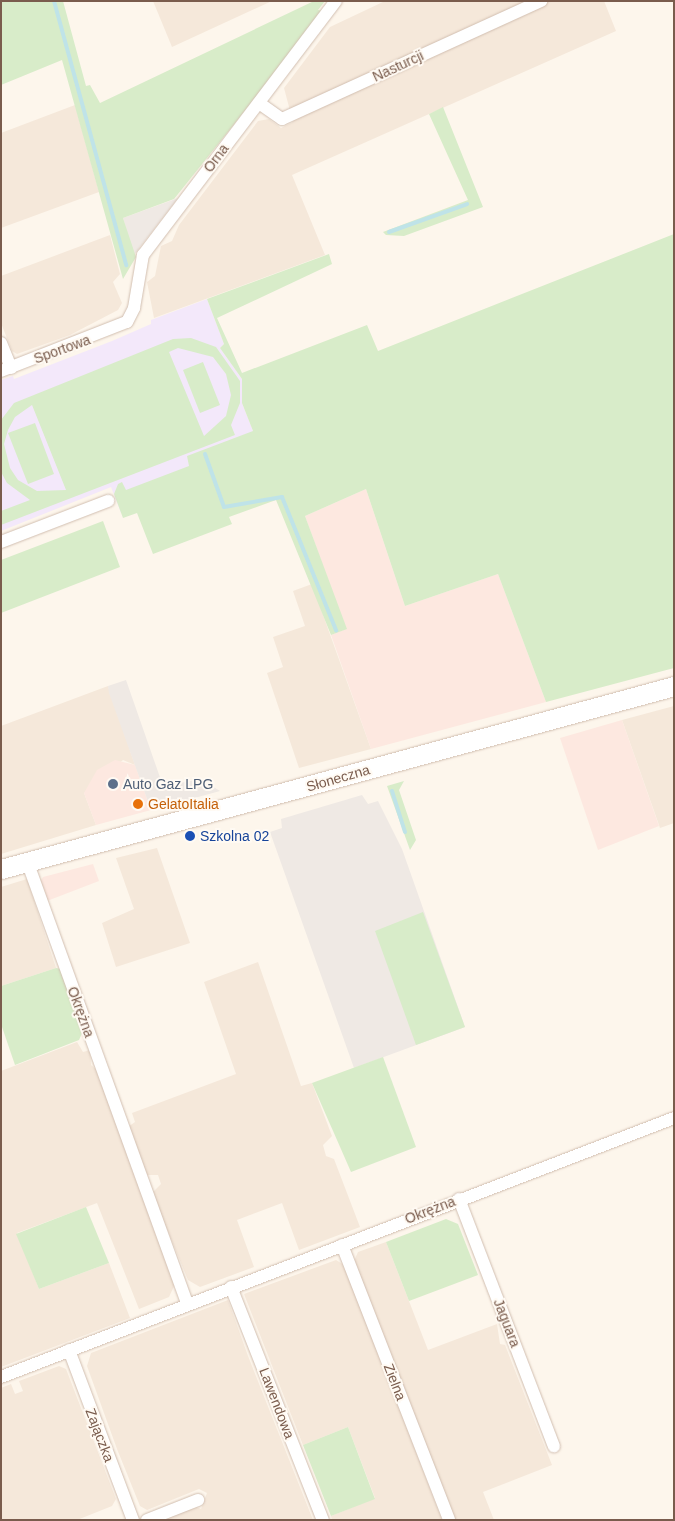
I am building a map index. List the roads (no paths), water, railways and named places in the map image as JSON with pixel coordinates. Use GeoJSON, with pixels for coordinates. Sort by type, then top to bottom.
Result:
{"type":"FeatureCollection","features":[{"type":"Feature","properties":{"kind":"main road","name":"Słoneczna"},"geometry":{"type":"LineString","coordinates":[[1,869],[674,686]]}},
{"type":"Feature","properties":{"kind":"street","name":"Orna"},"geometry":{"type":"LineString","coordinates":[[122,326],[134,308],[143,255],[336,1]]}},
{"type":"Feature","properties":{"kind":"street","name":"Nasturcji"},"geometry":{"type":"LineString","coordinates":[[259,103],[282,119],[541,1]]}},
{"type":"Feature","properties":{"kind":"street","name":"Sportowa"},"geometry":{"type":"LineString","coordinates":[[6,370],[122,326]]}},
{"type":"Feature","properties":{"kind":"street"},"geometry":{"type":"LineString","coordinates":[[1,342],[6,370]]}},
{"type":"Feature","properties":{"kind":"street"},"geometry":{"type":"LineString","coordinates":[[1,542],[108,501]]}},
{"type":"Feature","properties":{"kind":"street","name":"Okrężna"},"geometry":{"type":"LineString","coordinates":[[27,862],[187,1304]]}},
{"type":"Feature","properties":{"kind":"street","name":"Okrężna"},"geometry":{"type":"LineString","coordinates":[[1,1377],[459,1199],[674,1118]]}},
{"type":"Feature","properties":{"kind":"street","name":"Jaguara"},"geometry":{"type":"LineString","coordinates":[[459,1199],[554,1446]]}},
{"type":"Feature","properties":{"kind":"street","name":"Zielna"},"geometry":{"type":"LineString","coordinates":[[342,1245],[448,1520]]}},
{"type":"Feature","properties":{"kind":"street","name":"Lawendowa"},"geometry":{"type":"LineString","coordinates":[[231,1287],[323,1520]]}},
{"type":"Feature","properties":{"kind":"street","name":"Zajączka"},"geometry":{"type":"LineString","coordinates":[[69,1350],[133,1520]]}},
{"type":"Feature","properties":{"kind":"street"},"geometry":{"type":"LineString","coordinates":[[147,1520],[198,1500]]}},
{"type":"Feature","properties":{"kind":"waterway"},"geometry":{"type":"LineString","coordinates":[[54,1],[126,265]]}},
{"type":"Feature","properties":{"kind":"waterway"},"geometry":{"type":"LineString","coordinates":[[389,232],[467,204]]}},
{"type":"Feature","properties":{"kind":"waterway"},"geometry":{"type":"LineString","coordinates":[[205,454],[224,507],[282,497],[336,630]]}},
{"type":"Feature","properties":{"kind":"waterway"},"geometry":{"type":"LineString","coordinates":[[392,791],[405,832]]}},
{"type":"Feature","properties":{"kind":"place","name":"Auto Gaz LPG"},"geometry":{"type":"Point","coordinates":[113,784]}},
{"type":"Feature","properties":{"kind":"place","name":"GelatoItalia"},"geometry":{"type":"Point","coordinates":[138,804]}},
{"type":"Feature","properties":{"kind":"place","name":"Szkolna 02"},"geometry":{"type":"Point","coordinates":[190,836]}}]}
